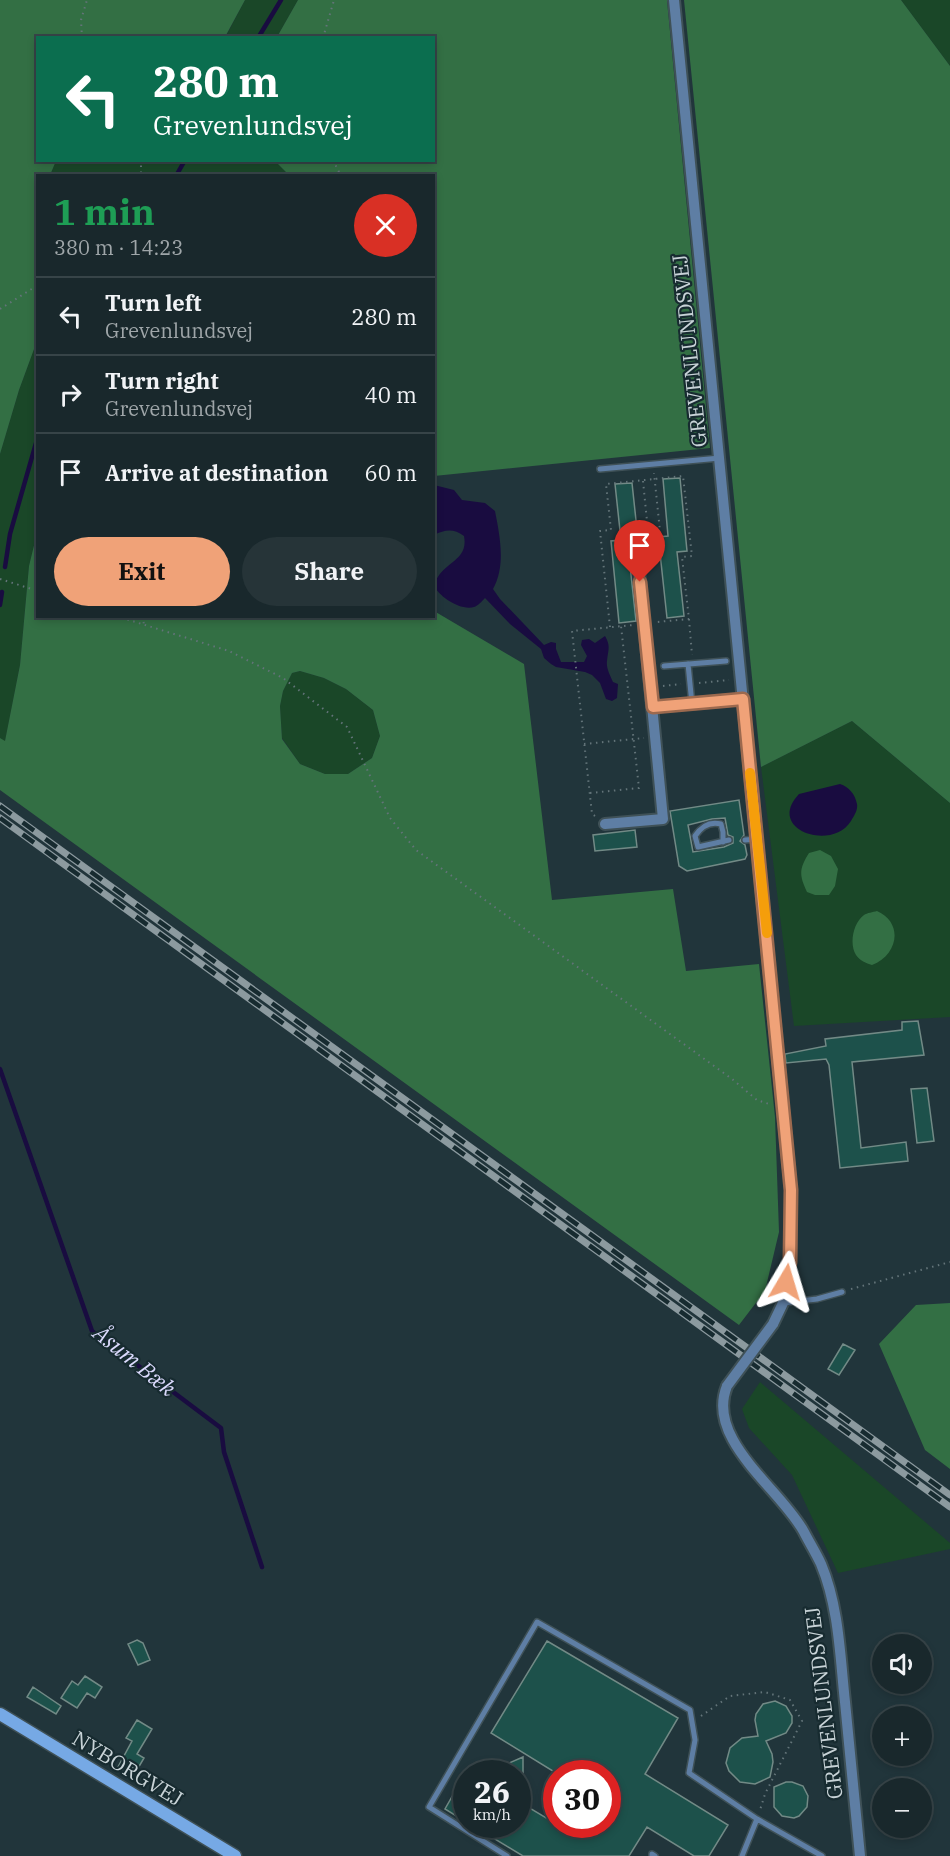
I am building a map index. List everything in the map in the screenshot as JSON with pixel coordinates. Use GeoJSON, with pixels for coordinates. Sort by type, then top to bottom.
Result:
{"type":"FeatureCollection","features":[{"type":"Feature","properties":{"kind":"main road","name":"NYBORGVEJ"},"geometry":{"type":"LineString","coordinates":[[0,1714],[235,1856]]}},
{"type":"Feature","properties":{"kind":"street","name":"GREVENLUNDSVEJ"},"geometry":{"type":"LineString","coordinates":[[674,0],[791,1190],[790,1262],[783,1303],[773,1324],[727,1386],[723,1397],[722,1412],[734,1443],[800,1525],[821,1564],[834,1609],[860,1856]]}},
{"type":"Feature","properties":{"kind":"street"},"geometry":{"type":"LineString","coordinates":[[605,824],[663,819],[638,561]]}},
{"type":"Feature","properties":{"kind":"street"},"geometry":{"type":"LineString","coordinates":[[653,707],[743,699]]}},
{"type":"Feature","properties":{"kind":"lane"},"geometry":{"type":"LineString","coordinates":[[600,469],[720,458]]}},
{"type":"Feature","properties":{"kind":"lane"},"geometry":{"type":"LineString","coordinates":[[664,666],[726,661]]}},
{"type":"Feature","properties":{"kind":"lane"},"geometry":{"type":"LineString","coordinates":[[691,664],[692,704]]}},
{"type":"Feature","properties":{"kind":"lane"},"geometry":{"type":"LineString","coordinates":[[715,823],[721,824],[726,841],[698,847],[695,836],[701,828],[715,823]]}},
{"type":"Feature","properties":{"kind":"lane"},"geometry":{"type":"LineString","coordinates":[[745,840],[757,838]]}},
{"type":"Feature","properties":{"kind":"lane"},"geometry":{"type":"LineString","coordinates":[[783,1303],[817,1299],[842,1292]]}},
{"type":"Feature","properties":{"kind":"lane"},"geometry":{"type":"LineString","coordinates":[[507,1856],[429,1807],[537,1622],[690,1710],[695,1740],[688,1773],[757,1818],[822,1856]]}},
{"type":"Feature","properties":{"kind":"lane"},"geometry":{"type":"LineString","coordinates":[[742,1856],[757,1818]]}},
{"type":"Feature","properties":{"kind":"path"},"geometry":{"type":"LineString","coordinates":[[81,36],[81,20],[87,0]]}},
{"type":"Feature","properties":{"kind":"path"},"geometry":{"type":"LineString","coordinates":[[324,36],[334,0]]}},
{"type":"Feature","properties":{"kind":"path"},"geometry":{"type":"LineString","coordinates":[[0,309],[36,286]]}},
{"type":"Feature","properties":{"kind":"path"},"geometry":{"type":"LineString","coordinates":[[643,480],[648,531],[660,531],[653,464]]}},
{"type":"Feature","properties":{"kind":"path"},"geometry":{"type":"LineString","coordinates":[[0,579],[36,590]]}},
{"type":"Feature","properties":{"kind":"path"},"geometry":{"type":"LineString","coordinates":[[122,618],[230,651],[283,678],[347,727],[390,819],[416,850],[732,1078],[757,1100],[783,1107]]}},
{"type":"Feature","properties":{"kind":"path"},"geometry":{"type":"LineString","coordinates":[[143,618],[144,626]]}},
{"type":"Feature","properties":{"kind":"path"},"geometry":{"type":"LineString","coordinates":[[689,619],[691,664]]}},
{"type":"Feature","properties":{"kind":"path"},"geometry":{"type":"LineString","coordinates":[[590,793],[639,788],[621,626]]}},
{"type":"Feature","properties":{"kind":"path"},"geometry":{"type":"LineString","coordinates":[[576,660],[592,814],[605,824]]}},
{"type":"Feature","properties":{"kind":"path"},"geometry":{"type":"LineString","coordinates":[[584,744],[656,736]]}},
{"type":"Feature","properties":{"kind":"path"},"geometry":{"type":"LineString","coordinates":[[842,1292],[950,1262]]}},
{"type":"Feature","properties":{"kind":"path"},"geometry":{"type":"LineString","coordinates":[[692,1723],[730,1696],[765,1692],[790,1700],[802,1721],[765,1794],[757,1818]]}},
{"type":"Feature","properties":{"kind":"green space"},"geometry":{"type":"Polygon","coordinates":[[[0,0],[245,0],[226,36],[36,36],[36,162],[56,162],[50,174],[36,174],[36,344],[0,454],[0,0]]]}},
{"type":"Feature","properties":{"kind":"green space"},"geometry":{"type":"Polygon","coordinates":[[[245,0],[298,0],[278,36],[226,36],[245,0]]]}},
{"type":"Feature","properties":{"kind":"green space"},"geometry":{"type":"Polygon","coordinates":[[[298,0],[667,0],[710,448],[435,476],[435,174],[288,174],[276,162],[435,162],[435,36],[278,36],[298,0]]]}},
{"type":"Feature","properties":{"kind":"green space"},"geometry":{"type":"Polygon","coordinates":[[[684,0],[901,0],[950,66],[950,803],[852,721],[761,767],[684,0]]]}},
{"type":"Feature","properties":{"kind":"green space"},"geometry":{"type":"Polygon","coordinates":[[[901,0],[950,0],[950,66],[901,0]]]}},
{"type":"Feature","properties":{"kind":"green space"},"geometry":{"type":"Polygon","coordinates":[[[55,162],[276,162],[288,174],[51,174],[55,162]]]}},
{"type":"Feature","properties":{"kind":"green space"},"geometry":{"type":"Polygon","coordinates":[[[36,344],[36,537],[29,566],[20,665],[5,742],[0,738],[0,454],[36,344]]]}},
{"type":"Feature","properties":{"kind":"green space"},"geometry":{"type":"Polygon","coordinates":[[[36,537],[36,618],[435,618],[435,612],[524,664],[552,900],[673,889],[686,971],[759,964],[775,1117],[779,1232],[765,1291],[739,1325],[0,790],[0,738],[5,741],[20,665],[29,566],[36,537]],[[300,671],[292,673],[283,691],[280,706],[282,739],[300,764],[325,774],[348,774],[372,758],[380,736],[373,710],[346,689],[324,678],[300,671]]]}},
{"type":"Feature","properties":{"kind":"green space"},"geometry":{"type":"Polygon","coordinates":[[[300,671],[324,678],[346,689],[373,710],[380,736],[372,758],[348,774],[325,774],[300,764],[282,738],[280,706],[283,691],[292,673],[300,671]]]}},
{"type":"Feature","properties":{"kind":"green space"},"geometry":{"type":"Polygon","coordinates":[[[852,721],[950,803],[950,1017],[794,1026],[761,767],[852,721]]]}},
{"type":"Feature","properties":{"kind":"green space"},"geometry":{"type":"Polygon","coordinates":[[[820,850],[831,856],[838,869],[835,886],[829,895],[815,895],[807,892],[801,876],[803,863],[809,853],[820,850]]]}},
{"type":"Feature","properties":{"kind":"green space"},"geometry":{"type":"Polygon","coordinates":[[[877,911],[886,916],[891,923],[894,939],[888,954],[872,965],[856,955],[853,940],[855,928],[860,919],[865,914],[877,911]]]}},
{"type":"Feature","properties":{"kind":"green space"},"geometry":{"type":"Polygon","coordinates":[[[950,1303],[950,1469],[925,1450],[879,1344],[916,1305],[950,1303]]]}},
{"type":"Feature","properties":{"kind":"green space"},"geometry":{"type":"Polygon","coordinates":[[[760,1382],[950,1543],[950,1549],[838,1573],[792,1475],[749,1428],[742,1409],[760,1382]]]}},
{"type":"Feature","properties":{"kind":"shaded area"},"geometry":{"type":"Polygon","coordinates":[[[435,485],[454,490],[462,500],[485,503],[495,511],[501,561],[493,589],[544,645],[551,642],[556,643],[561,662],[584,662],[587,656],[581,645],[582,640],[589,639],[595,643],[605,636],[609,645],[608,672],[613,682],[618,684],[617,698],[612,701],[606,699],[600,683],[592,675],[551,664],[544,658],[541,649],[510,624],[485,598],[477,606],[468,608],[450,602],[440,594],[435,583],[443,571],[459,557],[464,545],[464,536],[453,531],[435,535],[435,485]]]}},
{"type":"Feature","properties":{"kind":"shaded area"},"geometry":{"type":"Polygon","coordinates":[[[840,784],[851,791],[857,806],[851,821],[842,830],[830,835],[817,836],[805,833],[796,827],[790,818],[791,807],[799,794],[840,784]]]}},
{"type":"Feature","properties":{"kind":"building"},"geometry":{"type":"Polygon","coordinates":[[[680,478],[687,551],[677,552],[684,616],[667,618],[660,553],[637,554],[629,556],[636,621],[619,623],[611,541],[621,540],[615,484],[632,483],[638,539],[668,536],[663,479],[680,478]]]}},
{"type":"Feature","properties":{"kind":"building"},"geometry":{"type":"Polygon","coordinates":[[[739,800],[744,835],[740,841],[745,845],[747,855],[745,859],[687,871],[679,866],[670,811],[739,800]],[[725,818],[688,825],[693,852],[724,847],[733,843],[733,837],[728,835],[725,818]]]}},
{"type":"Feature","properties":{"kind":"building"},"geometry":{"type":"Polygon","coordinates":[[[635,830],[637,847],[595,851],[593,835],[635,830]]]}},
{"type":"Feature","properties":{"kind":"building"},"geometry":{"type":"Polygon","coordinates":[[[918,1021],[924,1055],[852,1062],[861,1148],[906,1142],[908,1161],[840,1168],[829,1065],[826,1059],[786,1063],[785,1054],[826,1046],[825,1039],[902,1030],[902,1022],[918,1021]]]}},
{"type":"Feature","properties":{"kind":"building"},"geometry":{"type":"Polygon","coordinates":[[[927,1088],[934,1141],[917,1143],[911,1089],[927,1088]]]}},
{"type":"Feature","properties":{"kind":"building"},"geometry":{"type":"Polygon","coordinates":[[[843,1344],[855,1350],[839,1375],[828,1369],[843,1344]]]}},
{"type":"Feature","properties":{"kind":"building"},"geometry":{"type":"Polygon","coordinates":[[[137,1640],[143,1643],[150,1660],[138,1665],[128,1644],[137,1640]]]}},
{"type":"Feature","properties":{"kind":"building"},"geometry":{"type":"Polygon","coordinates":[[[547,1641],[678,1718],[645,1774],[728,1825],[709,1856],[694,1856],[647,1827],[629,1856],[523,1856],[493,1838],[531,1838],[531,1809],[543,1816],[543,1838],[621,1838],[621,1760],[543,1760],[543,1765],[491,1733],[547,1641]]]}},
{"type":"Feature","properties":{"kind":"building"},"geometry":{"type":"Polygon","coordinates":[[[85,1676],[102,1687],[95,1698],[87,1693],[77,1708],[61,1698],[72,1681],[78,1685],[85,1676]]]}},
{"type":"Feature","properties":{"kind":"building"},"geometry":{"type":"Polygon","coordinates":[[[33,1687],[61,1706],[56,1714],[27,1697],[33,1687]]]}},
{"type":"Feature","properties":{"kind":"building"},"geometry":{"type":"Polygon","coordinates":[[[775,1701],[786,1706],[792,1716],[792,1723],[786,1733],[766,1741],[773,1762],[770,1777],[755,1784],[740,1782],[729,1771],[726,1763],[730,1748],[742,1738],[758,1736],[756,1714],[763,1704],[775,1701]]]}},
{"type":"Feature","properties":{"kind":"building"},"geometry":{"type":"Polygon","coordinates":[[[137,1720],[152,1729],[137,1754],[144,1758],[137,1770],[130,1766],[126,1772],[118,1767],[132,1741],[126,1738],[137,1720]]]}},
{"type":"Feature","properties":{"kind":"building"},"geometry":{"type":"Polygon","coordinates":[[[786,1782],[803,1786],[808,1796],[807,1807],[794,1818],[782,1816],[774,1807],[774,1787],[786,1782]]]}},
{"type":"Feature","properties":{"kind":"building"},"geometry":{"type":"Polygon","coordinates":[[[453,1795],[453,1814],[445,1809],[453,1795]]]}},
{"type":"Feature","properties":{"kind":"waterway","name":"Åsum Bæk"},"geometry":{"type":"LineString","coordinates":[[259,36],[281,0]]}},
{"type":"Feature","properties":{"kind":"waterway","name":"Åsum Bæk"},"geometry":{"type":"LineString","coordinates":[[177,174],[184,162]]}},
{"type":"Feature","properties":{"kind":"waterway","name":"Åsum Bæk"},"geometry":{"type":"LineString","coordinates":[[5,567],[10,534],[36,443]]}},
{"type":"Feature","properties":{"kind":"waterway","name":"Åsum Bæk"},"geometry":{"type":"LineString","coordinates":[[0,605],[2,592]]}},
{"type":"Feature","properties":{"kind":"waterway","name":"Åsum Bæk"},"geometry":{"type":"LineString","coordinates":[[0,1069],[92,1331],[221,1428],[224,1452],[262,1567]]}},
{"type":"Feature","properties":{"kind":"railway"},"geometry":{"type":"LineString","coordinates":[[0,806],[950,1495]]}},
{"type":"Feature","properties":{"kind":"railway"},"geometry":{"type":"LineString","coordinates":[[0,818],[950,1507]]}},
{"type":"Feature","properties":{"kind":"slow traffic"},"geometry":{"type":"LineString","coordinates":[[750,773],[767,933]]}},
{"type":"Feature","properties":{"kind":"route"},"geometry":{"type":"LineString","coordinates":[[640,582],[653,707],[743,699],[791,1190],[790,1262],[786,1282]]}}]}
